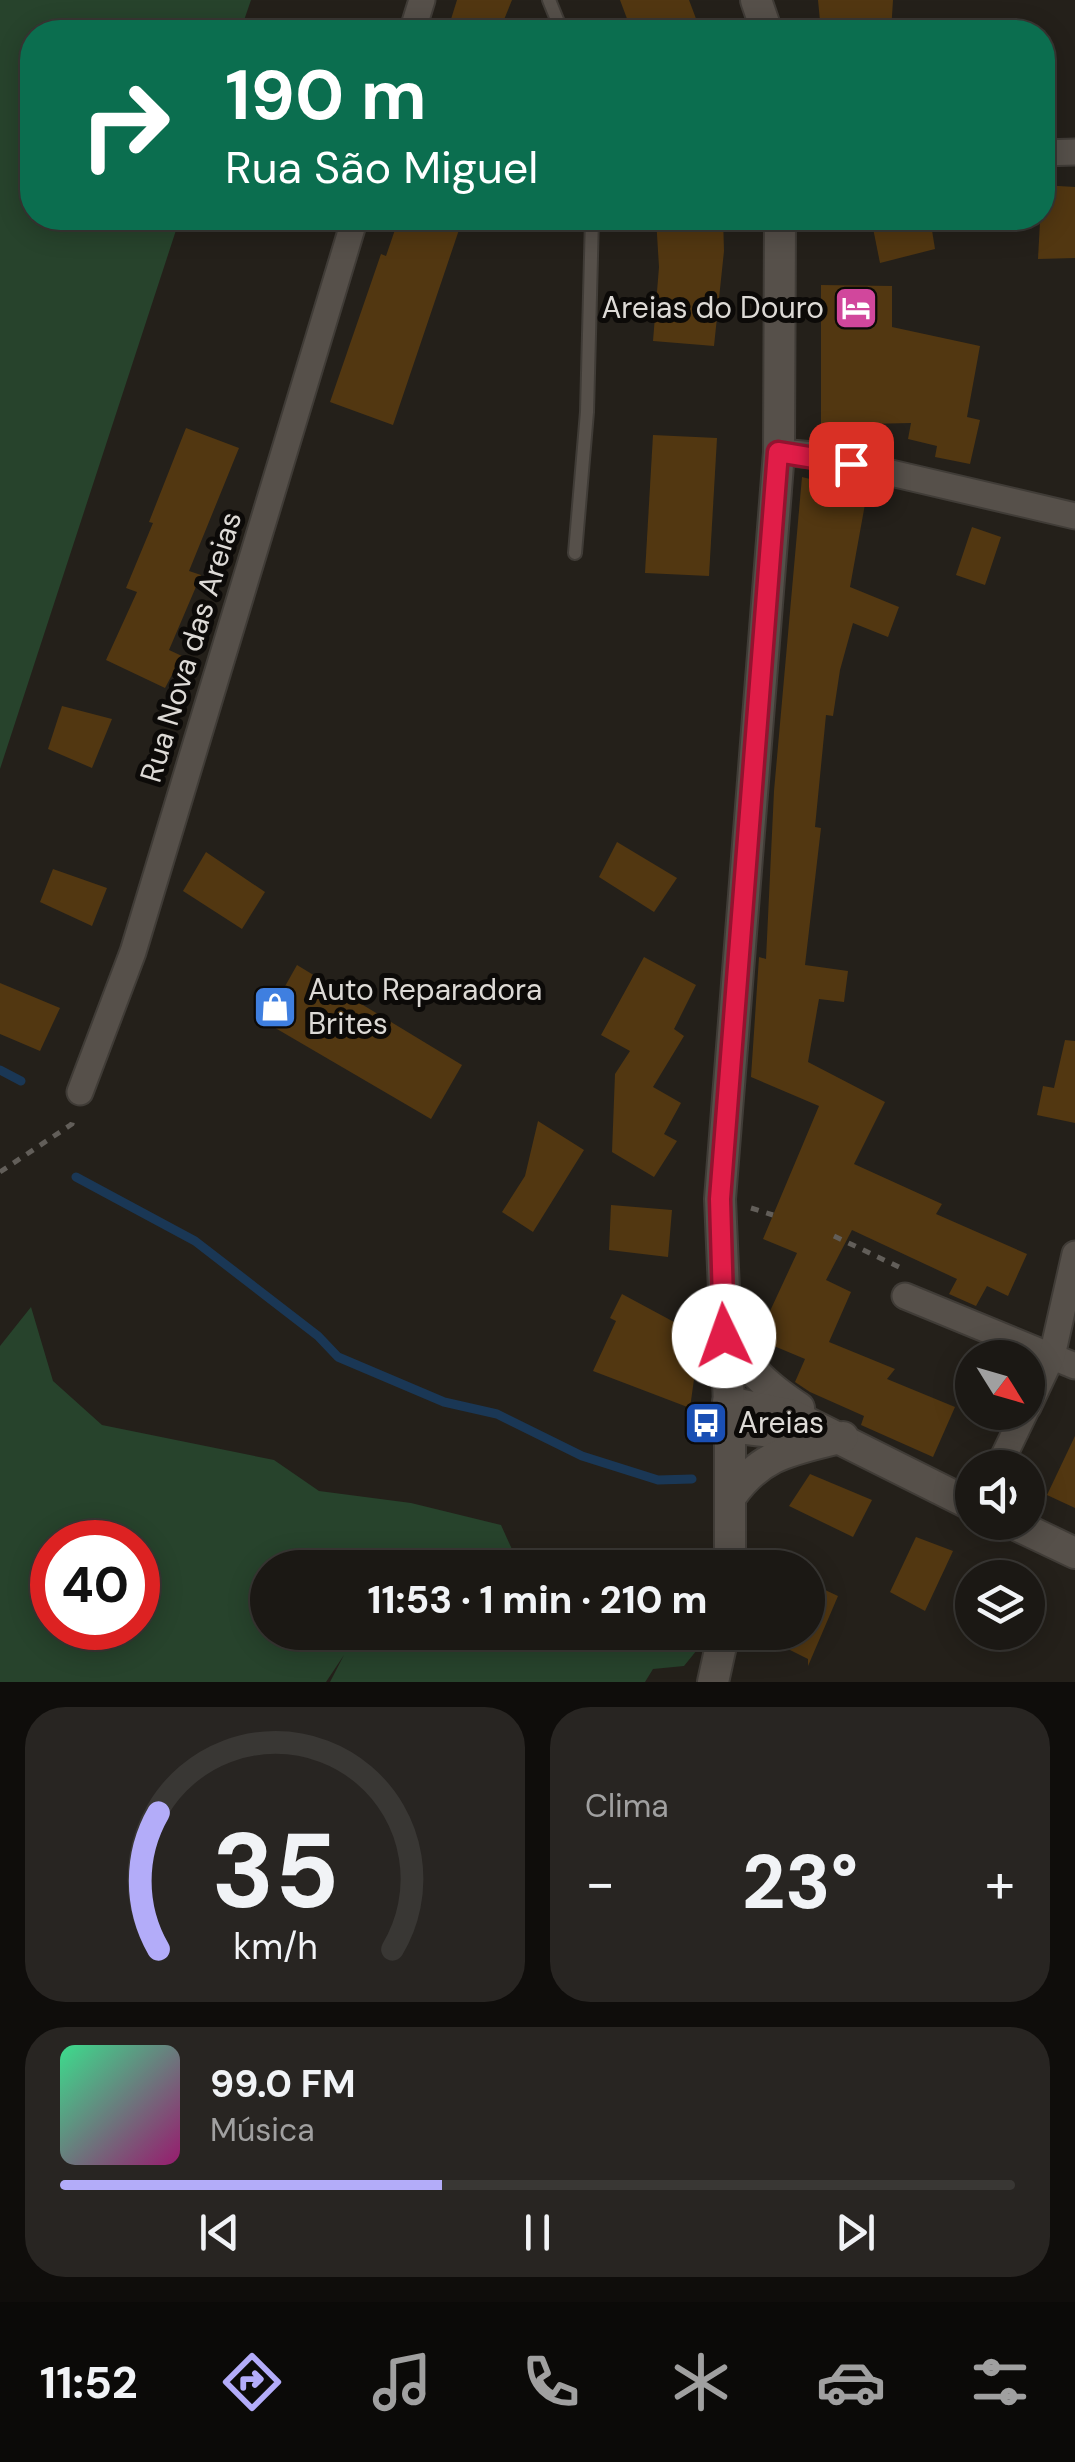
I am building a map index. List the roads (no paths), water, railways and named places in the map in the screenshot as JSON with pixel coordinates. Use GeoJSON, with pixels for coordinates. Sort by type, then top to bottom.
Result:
{"type":"FeatureCollection","features":[{"type":"Feature","properties":{"kind":"street","name":"Rua Nova das Areias"},"geometry":{"type":"LineString","coordinates":[[80,1092],[133,952],[351,230]]}},
{"type":"Feature","properties":{"kind":"street"},"geometry":{"type":"LineString","coordinates":[[730,1550],[732,1495],[722,1303],[722,1160],[778,452],[780,230]]}},
{"type":"Feature","properties":{"kind":"street"},"geometry":{"type":"LineString","coordinates":[[778,452],[814,455],[1075,516]]}},
{"type":"Feature","properties":{"kind":"street"},"geometry":{"type":"LineString","coordinates":[[1045,1386],[1064,1361],[1066,1309],[1075,1254]]}},
{"type":"Feature","properties":{"kind":"street"},"geometry":{"type":"LineString","coordinates":[[905,1296],[1064,1361]]}},
{"type":"Feature","properties":{"kind":"street"},"geometry":{"type":"LineString","coordinates":[[722,1303],[739,1356],[768,1388],[843,1437]]}},
{"type":"Feature","properties":{"kind":"street"},"geometry":{"type":"LineString","coordinates":[[729,1415],[780,1410],[843,1437],[955,1496]]}},
{"type":"Feature","properties":{"kind":"street"},"geometry":{"type":"LineString","coordinates":[[732,1495],[750,1470],[778,1454],[843,1437]]}},
{"type":"Feature","properties":{"kind":"street"},"geometry":{"type":"LineString","coordinates":[[1045,1539],[1075,1553]]}},
{"type":"Feature","properties":{"kind":"street"},"geometry":{"type":"LineString","coordinates":[[713,1682],[720,1650]]}},
{"type":"Feature","properties":{"kind":"lane"},"geometry":{"type":"LineString","coordinates":[[575,552],[587,412],[592,230]]}},
{"type":"Feature","properties":{"kind":"waterway"},"geometry":{"type":"LineString","coordinates":[[0,1070],[21,1081]]}},
{"type":"Feature","properties":{"kind":"waterway"},"geometry":{"type":"LineString","coordinates":[[76,1177],[195,1241],[318,1336],[338,1357],[444,1402],[497,1414],[582,1456],[658,1480],[692,1479]]}},
{"type":"Feature","properties":{"kind":"place","name":"Areias do Douro"},"geometry":{"type":"Point","coordinates":[856,308]}},
{"type":"Feature","properties":{"kind":"place","name":"Auto Reparadora Brites"},"geometry":{"type":"Point","coordinates":[275,1007]}},
{"type":"Feature","properties":{"kind":"place","name":"Areias"},"geometry":{"type":"Point","coordinates":[706,1423]}}]}
